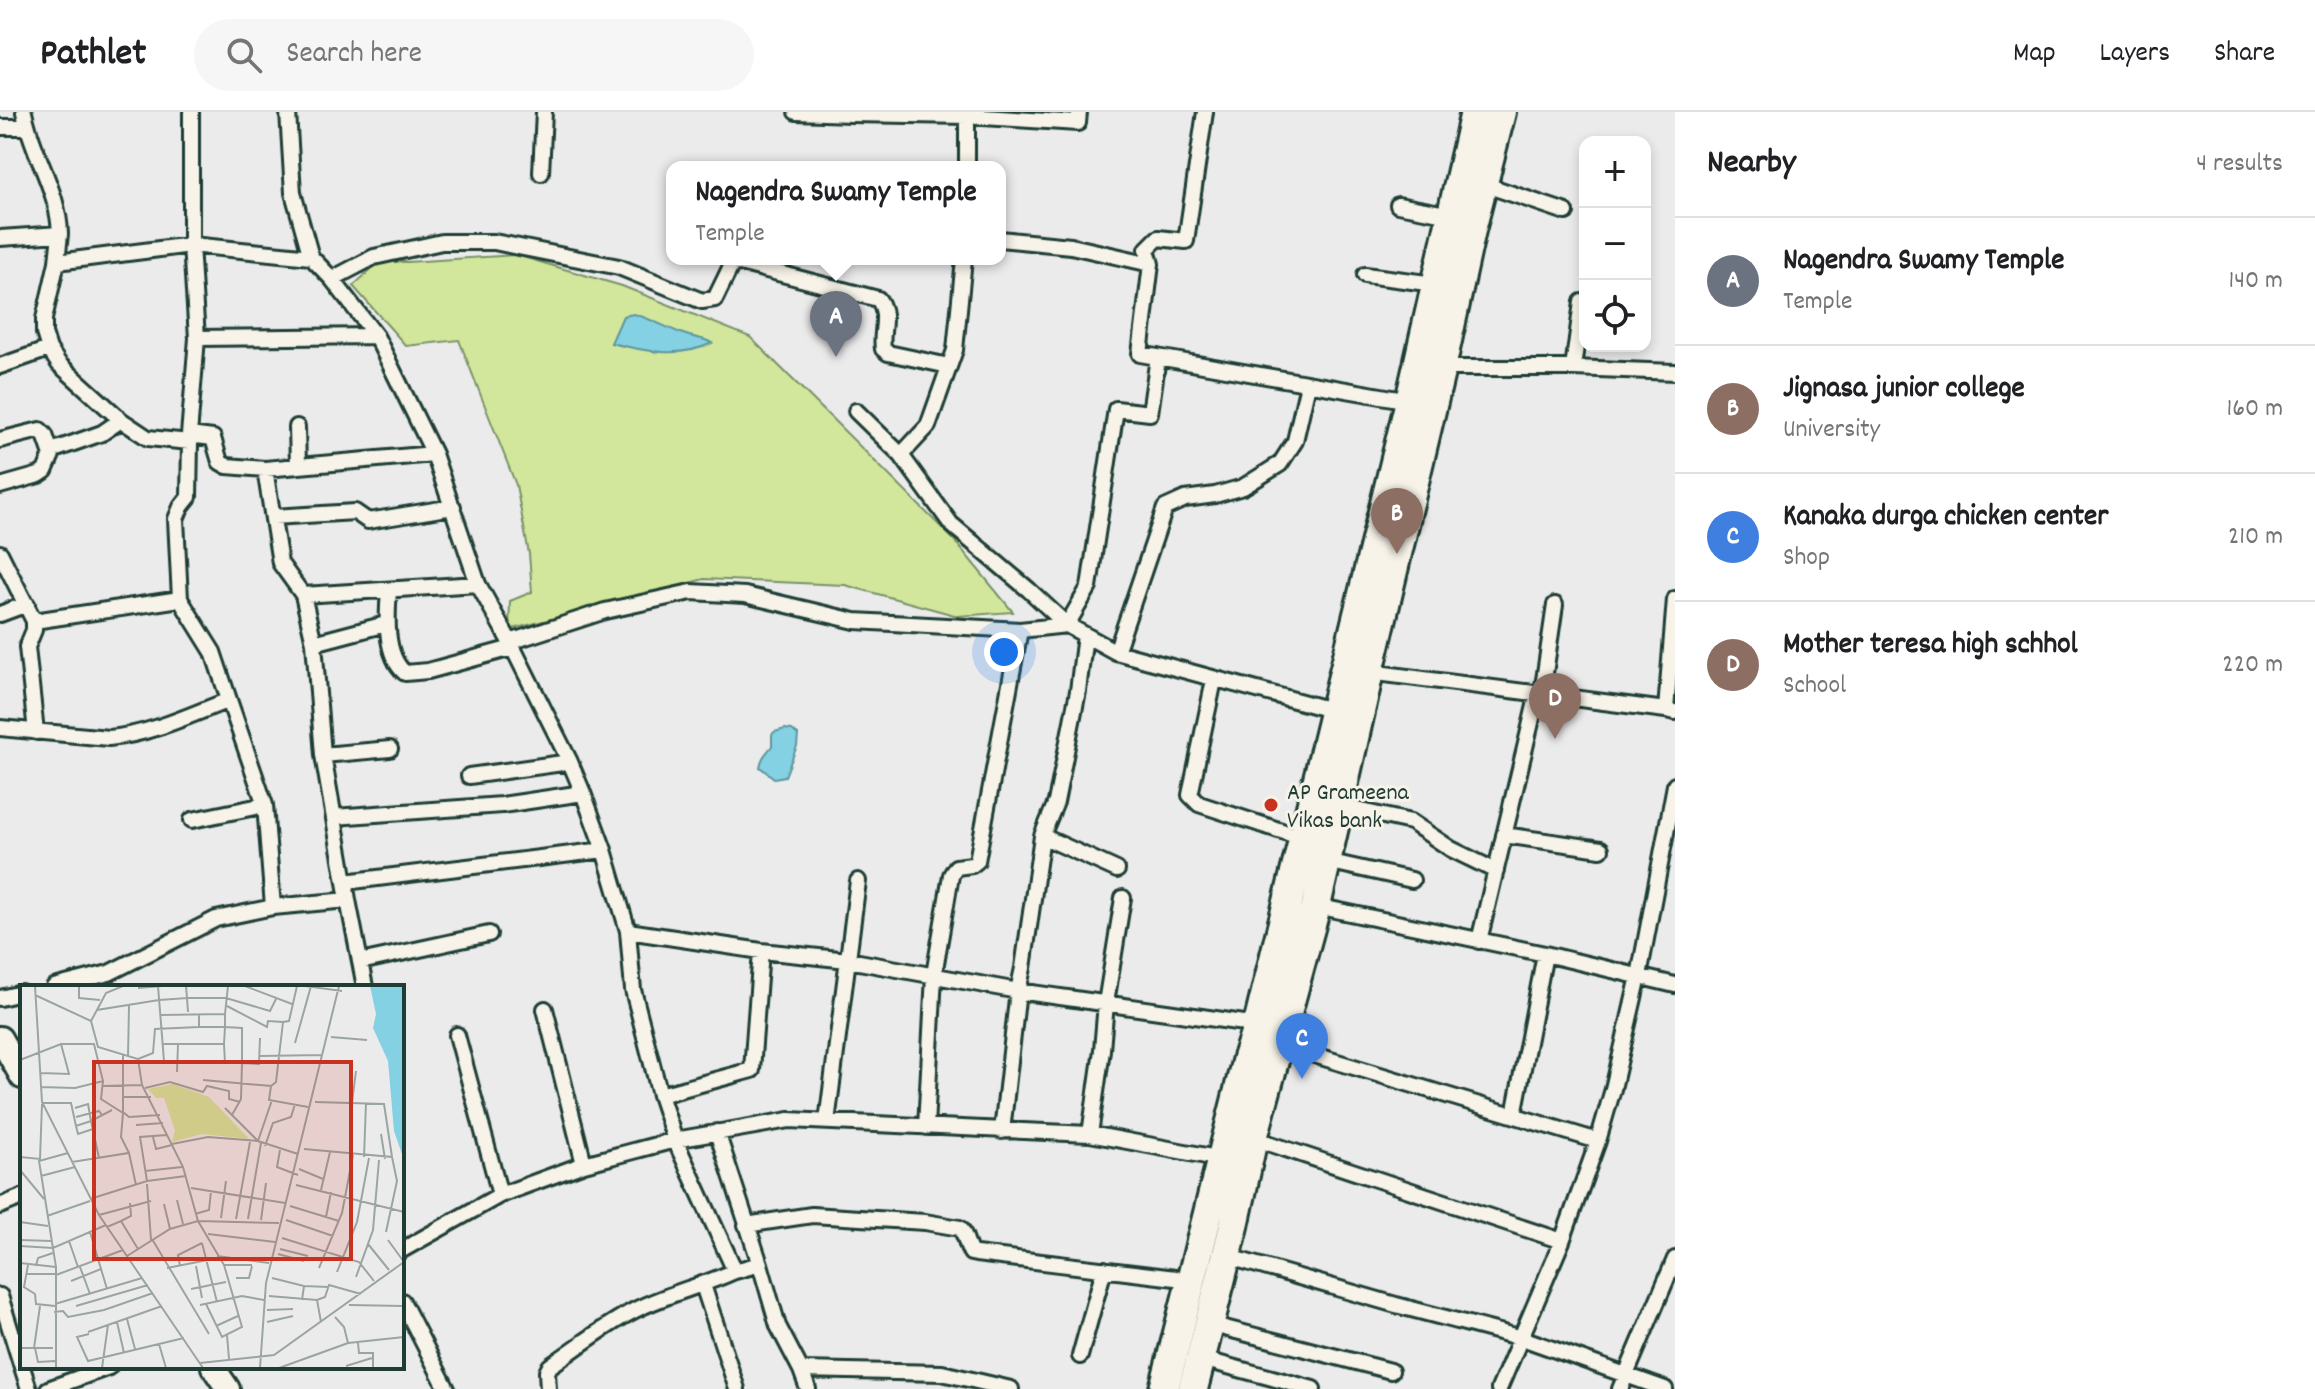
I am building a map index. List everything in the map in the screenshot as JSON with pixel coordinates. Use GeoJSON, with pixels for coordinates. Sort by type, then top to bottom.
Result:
{"type":"FeatureCollection","features":[{"type":"Feature","properties":{"kind":"highway"},"geometry":{"type":"LineString","coordinates":[[1193,1389],[1253,1138],[1268,1035],[1320,848],[1338,806],[1369,672],[1410,401],[1475,112]]}},
{"type":"Feature","properties":{"kind":"highway"},"geometry":{"type":"LineString","coordinates":[[1164,1389],[1247,1058],[1268,1035],[1316,906],[1335,711],[1441,368],[1501,112]]}},
{"type":"Feature","properties":{"kind":"street"},"geometry":{"type":"LineString","coordinates":[[191,112],[191,245],[197,338],[189,438],[189,497],[176,519],[180,599],[213,652],[265,805],[273,907]]}},
{"type":"Feature","properties":{"kind":"street"},"geometry":{"type":"LineString","coordinates":[[288,112],[293,193],[311,257],[376,336],[434,454],[478,584],[583,793],[628,931],[633,990],[660,1095],[675,1140],[735,1271]]}},
{"type":"Feature","properties":{"kind":"street"},"geometry":{"type":"LineString","coordinates":[[541,173],[544,112]]}},
{"type":"Feature","properties":{"kind":"street"},"geometry":{"type":"LineString","coordinates":[[796,112],[967,114],[1078,123],[1079,112]]}},
{"type":"Feature","properties":{"kind":"street"},"geometry":{"type":"LineString","coordinates":[[1205,112],[1186,241],[1158,238],[1147,249],[1151,264],[1140,354],[1410,401]]}},
{"type":"Feature","properties":{"kind":"street"},"geometry":{"type":"LineString","coordinates":[[967,114],[967,161]]}},
{"type":"Feature","properties":{"kind":"street"},"geometry":{"type":"LineString","coordinates":[[0,127],[26,120],[60,215],[57,262],[44,319],[49,349],[59,364],[121,420],[148,438],[213,438],[220,462],[227,466],[265,469],[434,454]]}},
{"type":"Feature","properties":{"kind":"street"},"geometry":{"type":"LineString","coordinates":[[1483,184],[1566,212]]}},
{"type":"Feature","properties":{"kind":"street"},"geometry":{"type":"LineString","coordinates":[[1398,205],[1451,215]]}},
{"type":"Feature","properties":{"kind":"street"},"geometry":{"type":"LineString","coordinates":[[0,238],[60,234]]}},
{"type":"Feature","properties":{"kind":"street"},"geometry":{"type":"LineString","coordinates":[[1006,240],[1071,246],[1151,264]]}},
{"type":"Feature","properties":{"kind":"street"},"geometry":{"type":"LineString","coordinates":[[332,279],[374,257],[442,242],[494,242],[619,267],[702,301],[711,301],[715,299],[731,265]]}},
{"type":"Feature","properties":{"kind":"street"},"geometry":{"type":"LineString","coordinates":[[57,262],[191,245],[311,257]]}},
{"type":"Feature","properties":{"kind":"street"},"geometry":{"type":"LineString","coordinates":[[748,265],[878,299],[885,315],[881,341],[883,349],[888,353],[949,366]]}},
{"type":"Feature","properties":{"kind":"street"},"geometry":{"type":"LineString","coordinates":[[901,455],[928,426],[955,350],[963,265]]}},
{"type":"Feature","properties":{"kind":"street"},"geometry":{"type":"LineString","coordinates":[[1365,275],[1435,284]]}},
{"type":"Feature","properties":{"kind":"street"},"geometry":{"type":"LineString","coordinates":[[1573,368],[1579,324]]}},
{"type":"Feature","properties":{"kind":"street"},"geometry":{"type":"LineString","coordinates":[[197,338],[376,336]]}},
{"type":"Feature","properties":{"kind":"street"},"geometry":{"type":"LineString","coordinates":[[0,366],[49,349]]}},
{"type":"Feature","properties":{"kind":"street"},"geometry":{"type":"LineString","coordinates":[[1067,625],[1089,587],[1116,409],[1150,413],[1158,357]]}},
{"type":"Feature","properties":{"kind":"street"},"geometry":{"type":"LineString","coordinates":[[1441,368],[1675,372]]}},
{"type":"Feature","properties":{"kind":"street"},"geometry":{"type":"LineString","coordinates":[[1116,652],[1165,508],[1185,499],[1243,487],[1280,464],[1295,441],[1308,384]]}},
{"type":"Feature","properties":{"kind":"street"},"geometry":{"type":"LineString","coordinates":[[856,411],[901,455],[951,524],[1067,625],[1116,652],[1335,711]]}},
{"type":"Feature","properties":{"kind":"street"},"geometry":{"type":"LineString","coordinates":[[0,486],[39,475],[45,471],[54,450],[102,433],[121,420]]}},
{"type":"Feature","properties":{"kind":"street"},"geometry":{"type":"LineString","coordinates":[[297,427],[298,466]]}},
{"type":"Feature","properties":{"kind":"street"},"geometry":{"type":"LineString","coordinates":[[0,440],[40,430],[52,455]]}},
{"type":"Feature","properties":{"kind":"street"},"geometry":{"type":"LineString","coordinates":[[265,469],[280,563],[303,595],[314,643],[323,755],[365,985]]}},
{"type":"Feature","properties":{"kind":"street"},"geometry":{"type":"LineString","coordinates":[[273,517],[355,512],[368,521],[453,507]]}},
{"type":"Feature","properties":{"kind":"street"},"geometry":{"type":"LineString","coordinates":[[0,553],[34,621],[27,647],[36,732]]}},
{"type":"Feature","properties":{"kind":"street"},"geometry":{"type":"LineString","coordinates":[[303,595],[478,584]]}},
{"type":"Feature","properties":{"kind":"street"},"geometry":{"type":"LineString","coordinates":[[389,590],[386,624],[397,666],[405,673],[428,671],[605,611],[691,592],[745,595],[855,621],[1020,630],[1067,625]]}},
{"type":"Feature","properties":{"kind":"street"},"geometry":{"type":"LineString","coordinates":[[34,621],[180,599]]}},
{"type":"Feature","properties":{"kind":"street"},"geometry":{"type":"LineString","coordinates":[[1369,672],[1670,711],[1675,599]]}},
{"type":"Feature","properties":{"kind":"street"},"geometry":{"type":"LineString","coordinates":[[0,614],[27,604]]}},
{"type":"Feature","properties":{"kind":"street"},"geometry":{"type":"LineString","coordinates":[[1479,941],[1540,694],[1555,605]]}},
{"type":"Feature","properties":{"kind":"street"},"geometry":{"type":"LineString","coordinates":[[314,643],[386,624]]}},
{"type":"Feature","properties":{"kind":"street"},"geometry":{"type":"LineString","coordinates":[[926,1127],[934,975],[954,869],[977,861],[1020,630]]}},
{"type":"Feature","properties":{"kind":"street"},"geometry":{"type":"LineString","coordinates":[[1002,1131],[1018,991],[1042,836],[1056,802],[1078,691],[1085,635]]}},
{"type":"Feature","properties":{"kind":"street"},"geometry":{"type":"LineString","coordinates":[[1214,680],[1190,795],[1199,804],[1412,880]]}},
{"type":"Feature","properties":{"kind":"street"},"geometry":{"type":"LineString","coordinates":[[0,728],[127,737],[229,700]]}},
{"type":"Feature","properties":{"kind":"street"},"geometry":{"type":"LineString","coordinates":[[323,755],[390,749]]}},
{"type":"Feature","properties":{"kind":"street"},"geometry":{"type":"LineString","coordinates":[[469,776],[570,762]]}},
{"type":"Feature","properties":{"kind":"street"},"geometry":{"type":"LineString","coordinates":[[1499,1389],[1562,1241],[1598,1141],[1639,976],[1675,785]]}},
{"type":"Feature","properties":{"kind":"street"},"geometry":{"type":"LineString","coordinates":[[334,817],[502,805],[583,793]]}},
{"type":"Feature","properties":{"kind":"street"},"geometry":{"type":"LineString","coordinates":[[192,820],[265,805]]}},
{"type":"Feature","properties":{"kind":"street"},"geometry":{"type":"LineString","coordinates":[[1338,806],[1411,822],[1451,849],[1496,871]]}},
{"type":"Feature","properties":{"kind":"street"},"geometry":{"type":"LineString","coordinates":[[1504,835],[1601,849]]}},
{"type":"Feature","properties":{"kind":"street"},"geometry":{"type":"LineString","coordinates":[[1042,836],[1117,870]]}},
{"type":"Feature","properties":{"kind":"street"},"geometry":{"type":"LineString","coordinates":[[345,882],[604,850]]}},
{"type":"Feature","properties":{"kind":"street"},"geometry":{"type":"LineString","coordinates":[[827,1122],[858,881]]}},
{"type":"Feature","properties":{"kind":"street"},"geometry":{"type":"LineString","coordinates":[[1090,1134],[1123,898]]}},
{"type":"Feature","properties":{"kind":"street"},"geometry":{"type":"LineString","coordinates":[[62,985],[109,973],[216,919],[273,907],[348,900]]}},
{"type":"Feature","properties":{"kind":"street"},"geometry":{"type":"LineString","coordinates":[[1316,906],[1675,985]]}},
{"type":"Feature","properties":{"kind":"street"},"geometry":{"type":"LineString","coordinates":[[628,931],[761,951],[848,960],[1018,991],[1106,1003],[1268,1035],[1598,1141]]}},
{"type":"Feature","properties":{"kind":"street"},"geometry":{"type":"LineString","coordinates":[[360,962],[489,934]]}},
{"type":"Feature","properties":{"kind":"street"},"geometry":{"type":"LineString","coordinates":[[660,1095],[752,1070],[761,951]]}},
{"type":"Feature","properties":{"kind":"street"},"geometry":{"type":"LineString","coordinates":[[1514,1115],[1545,954]]}},
{"type":"Feature","properties":{"kind":"street"},"geometry":{"type":"LineString","coordinates":[[0,998],[20,993]]}},
{"type":"Feature","properties":{"kind":"street"},"geometry":{"type":"LineString","coordinates":[[545,1009],[584,1164]]}},
{"type":"Feature","properties":{"kind":"street"},"geometry":{"type":"LineString","coordinates":[[457,1035],[500,1195]]}},
{"type":"Feature","properties":{"kind":"street"},"geometry":{"type":"LineString","coordinates":[[0,1038],[20,1073]]}},
{"type":"Feature","properties":{"kind":"street"},"geometry":{"type":"LineString","coordinates":[[404,1249],[500,1195],[584,1164],[675,1140],[789,1120],[1090,1134],[1222,1159]]}},
{"type":"Feature","properties":{"kind":"street"},"geometry":{"type":"LineString","coordinates":[[717,1132],[778,1326],[803,1383],[942,1373],[1011,1389]]}},
{"type":"Feature","properties":{"kind":"street"},"geometry":{"type":"LineString","coordinates":[[1253,1138],[1562,1241]]}},
{"type":"Feature","properties":{"kind":"street"},"geometry":{"type":"LineString","coordinates":[[0,1206],[20,1198]]}},
{"type":"Feature","properties":{"kind":"street"},"geometry":{"type":"LineString","coordinates":[[746,1225],[812,1215],[925,1222],[960,1228],[971,1253],[1192,1280]]}},
{"type":"Feature","properties":{"kind":"street"},"geometry":{"type":"LineString","coordinates":[[1226,1256],[1522,1338],[1623,1382],[1665,1389]]}},
{"type":"Feature","properties":{"kind":"street"},"geometry":{"type":"LineString","coordinates":[[1623,1382],[1675,1259]]}},
{"type":"Feature","properties":{"kind":"street"},"geometry":{"type":"LineString","coordinates":[[548,1389],[547,1372],[550,1366],[633,1311],[760,1264]]}},
{"type":"Feature","properties":{"kind":"street"},"geometry":{"type":"LineString","coordinates":[[1080,1356],[1104,1269]]}},
{"type":"Feature","properties":{"kind":"street"},"geometry":{"type":"LineString","coordinates":[[703,1285],[737,1389]]}},
{"type":"Feature","properties":{"kind":"street"},"geometry":{"type":"LineString","coordinates":[[0,1296],[20,1361]]}},
{"type":"Feature","properties":{"kind":"street"},"geometry":{"type":"LineString","coordinates":[[404,1305],[447,1389]]}},
{"type":"Feature","properties":{"kind":"street"},"geometry":{"type":"LineString","coordinates":[[1209,1324],[1391,1371]]}},
{"type":"Feature","properties":{"kind":"street"},"geometry":{"type":"LineString","coordinates":[[1202,1359],[1296,1387],[1313,1389]]}},
{"type":"Feature","properties":{"kind":"street"},"geometry":{"type":"LineString","coordinates":[[23,1369],[29,1389]]}},
{"type":"Feature","properties":{"kind":"street"},"geometry":{"type":"LineString","coordinates":[[48,1389],[103,1369]]}},
{"type":"Feature","properties":{"kind":"green space"},"geometry":{"type":"Polygon","coordinates":[[[516,255],[622,286],[750,337],[954,540],[1013,612],[958,616],[845,585],[704,579],[509,630],[510,601],[532,592],[529,554],[516,485],[459,340],[406,346],[353,286],[380,261],[516,255]]]}},
{"type":"Feature","properties":{"kind":"water"},"geometry":{"type":"Polygon","coordinates":[[[634,314],[712,343],[675,352],[649,351],[611,343],[623,316],[634,314]]]}},
{"type":"Feature","properties":{"kind":"water"},"geometry":{"type":"Polygon","coordinates":[[[785,729],[798,735],[797,746],[785,776],[774,778],[760,767],[772,746],[772,735],[785,729]]]}},
{"type":"Feature","properties":{"kind":"place","name":"Nagendra Swamy Temple"},"geometry":{"type":"Point","coordinates":[836,357]}},
{"type":"Feature","properties":{"kind":"place","name":"Jignasa junior college"},"geometry":{"type":"Point","coordinates":[1397,554]}},
{"type":"Feature","properties":{"kind":"place","name":"Mother teresa high schhol"},"geometry":{"type":"Point","coordinates":[1555,739]}},
{"type":"Feature","properties":{"kind":"place","name":"AP Grameena Vikas bank"},"geometry":{"type":"Point","coordinates":[1271,805]}},
{"type":"Feature","properties":{"kind":"place","name":"Kanaka durga chicken center"},"geometry":{"type":"Point","coordinates":[1302,1079]}}]}
